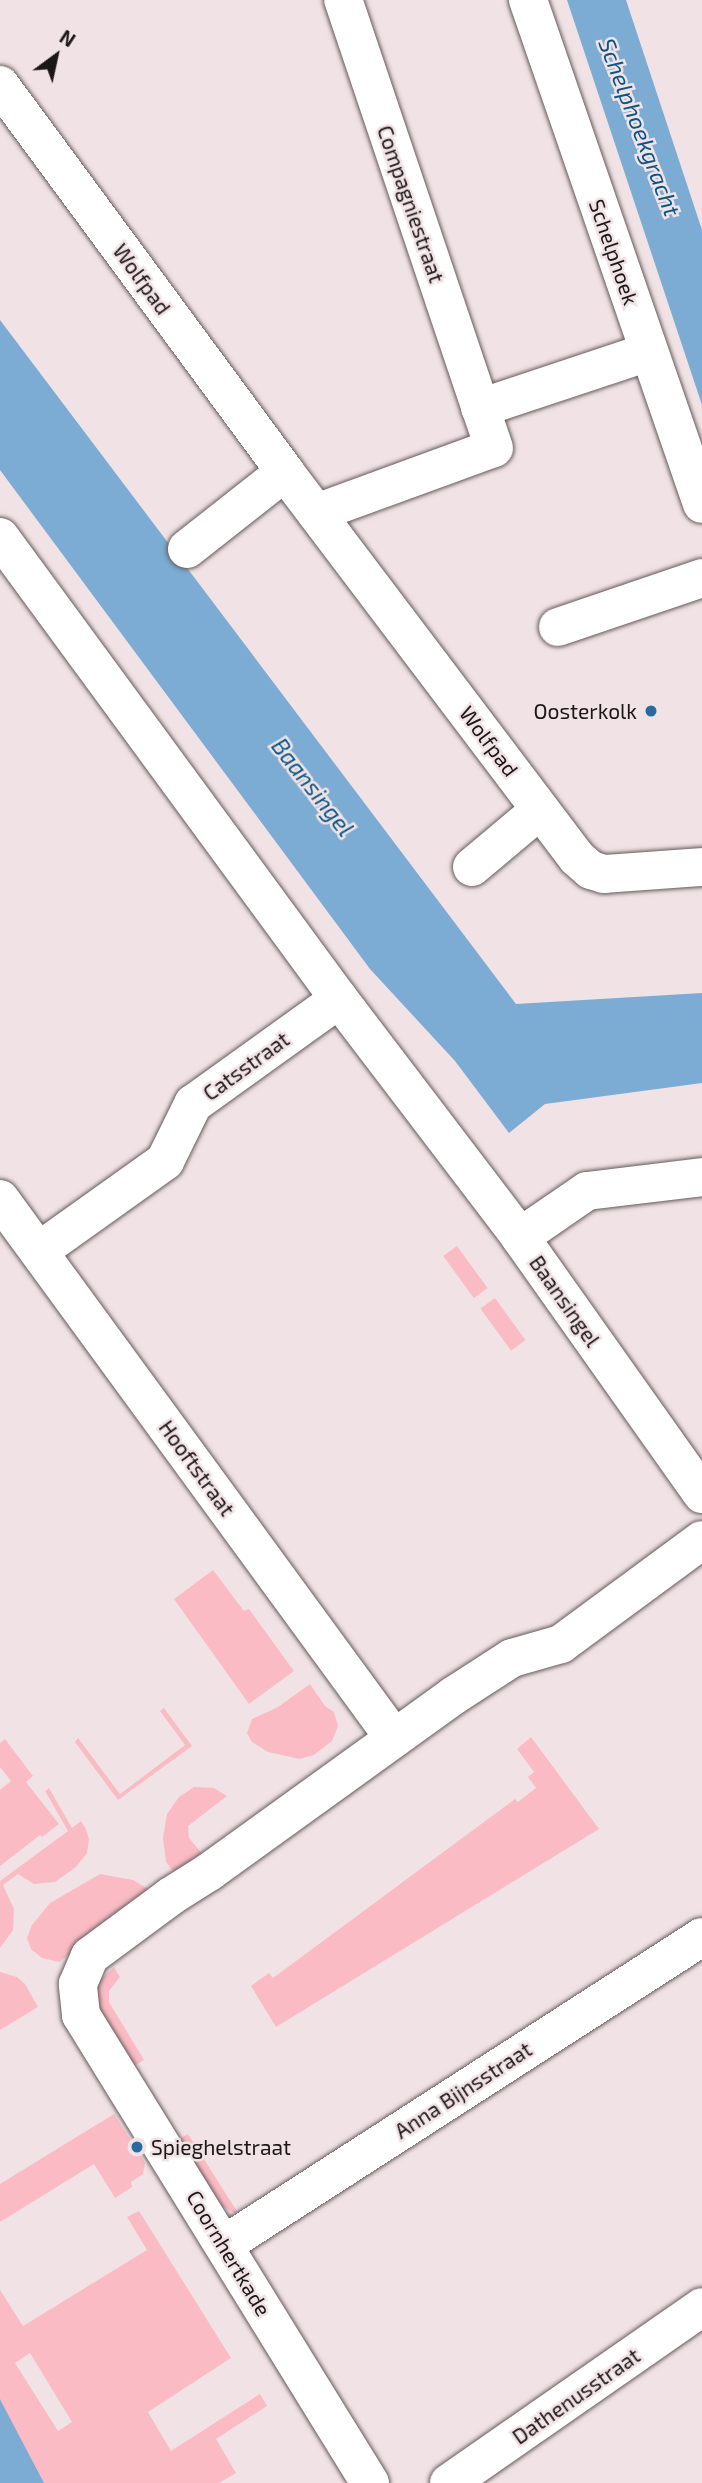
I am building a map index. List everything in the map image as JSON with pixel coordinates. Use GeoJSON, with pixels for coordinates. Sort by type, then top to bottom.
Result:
{"type":"FeatureCollection","features":[{"type":"Feature","properties":{"kind":"street","name":"Compagniestraat"},"geometry":{"type":"LineString","coordinates":[[316,513],[494,448],[343,0]]}},
{"type":"Feature","properties":{"kind":"street","name":"Schelphoek"},"geometry":{"type":"LineString","coordinates":[[528,0],[702,504]]}},
{"type":"Feature","properties":{"kind":"street","name":"Wolfpad"},"geometry":{"type":"LineString","coordinates":[[0,85],[285,472],[577,858],[598,873],[702,867]]}},
{"type":"Feature","properties":{"kind":"street"},"geometry":{"type":"LineString","coordinates":[[480,408],[648,352]]}},
{"type":"Feature","properties":{"kind":"street"},"geometry":{"type":"LineString","coordinates":[[187,549],[285,472]]}},
{"type":"Feature","properties":{"kind":"street","name":"Baansingel"},"geometry":{"type":"LineString","coordinates":[[0,537],[339,999],[520,1237],[702,1494]]}},
{"type":"Feature","properties":{"kind":"street"},"geometry":{"type":"LineString","coordinates":[[558,627],[702,578]]}},
{"type":"Feature","properties":{"kind":"street"},"geometry":{"type":"LineString","coordinates":[[471,867],[540,810]]}},
{"type":"Feature","properties":{"kind":"street","name":"Catsstraat"},"geometry":{"type":"LineString","coordinates":[[39,1251],[165,1161],[193,1104],[339,999]]}},
{"type":"Feature","properties":{"kind":"street"},"geometry":{"type":"LineString","coordinates":[[520,1237],[587,1191],[702,1177]]}},
{"type":"Feature","properties":{"kind":"street","name":"Hooftstraat"},"geometry":{"type":"LineString","coordinates":[[0,1199],[394,1738]]}},
{"type":"Feature","properties":{"kind":"street"},"geometry":{"type":"LineString","coordinates":[[394,1738],[512,1658],[561,1644],[702,1541]]}},
{"type":"Feature","properties":{"kind":"street","name":"Coornhertkade"},"geometry":{"type":"LineString","coordinates":[[370,2483],[81,2015],[78,1984],[90,1956],[394,1738]]}},
{"type":"Feature","properties":{"kind":"street","name":"Anna Bijnsstraat"},"geometry":{"type":"LineString","coordinates":[[225,2245],[702,1937]]}},
{"type":"Feature","properties":{"kind":"street","name":"Dathenusstraat"},"geometry":{"type":"LineString","coordinates":[[449,2483],[702,2307]]}},
{"type":"Feature","properties":{"kind":"shaded area"},"geometry":{"type":"Polygon","coordinates":[[[457,1246],[488,1288],[474,1298],[443,1256],[457,1246]]]}},
{"type":"Feature","properties":{"kind":"shaded area"},"geometry":{"type":"Polygon","coordinates":[[[495,1298],[526,1340],[511,1351],[480,1309],[495,1298]]]}},
{"type":"Feature","properties":{"kind":"shaded area"},"geometry":{"type":"Polygon","coordinates":[[[213,1570],[244,1611],[249,1609],[294,1671],[249,1704],[174,1599],[213,1570]]]}},
{"type":"Feature","properties":{"kind":"shaded area"},"geometry":{"type":"Polygon","coordinates":[[[310,1684],[325,1706],[334,1712],[338,1726],[332,1741],[314,1755],[300,1759],[268,1752],[252,1742],[247,1733],[252,1719],[278,1707],[310,1684]]]}},
{"type":"Feature","properties":{"kind":"shaded area"},"geometry":{"type":"Polygon","coordinates":[[[164,1708],[192,1746],[118,1800],[75,1742],[78,1738],[120,1794],[185,1745],[160,1711],[164,1708]]]}},
{"type":"Feature","properties":{"kind":"shaded area"},"geometry":{"type":"Polygon","coordinates":[[[531,1737],[599,1829],[276,2027],[251,1986],[269,1973],[273,1978],[515,1799],[518,1802],[536,1788],[528,1777],[534,1772],[517,1749],[531,1737]]]}},
{"type":"Feature","properties":{"kind":"shaded area"},"geometry":{"type":"Polygon","coordinates":[[[5,1739],[33,1776],[26,1782],[59,1824],[0,1866],[0,1790],[11,1781],[0,1767],[0,1743],[5,1739]]]}},
{"type":"Feature","properties":{"kind":"shaded area"},"geometry":{"type":"Polygon","coordinates":[[[194,1787],[214,1788],[227,1796],[188,1826],[189,1838],[203,1855],[175,1873],[166,1862],[163,1838],[167,1814],[179,1797],[194,1787]]]}},
{"type":"Feature","properties":{"kind":"shaded area"},"geometry":{"type":"Polygon","coordinates":[[[49,1788],[72,1828],[81,1821],[86,1829],[89,1839],[87,1853],[76,1867],[55,1882],[34,1884],[18,1874],[3,1885],[14,1909],[13,1930],[0,1948],[0,1881],[68,1831],[45,1791],[49,1788]]]}},
{"type":"Feature","properties":{"kind":"shaded area"},"geometry":{"type":"Polygon","coordinates":[[[100,1874],[133,1880],[153,1892],[59,1962],[42,1958],[31,1949],[27,1938],[32,1925],[50,1903],[100,1874]]]}},
{"type":"Feature","properties":{"kind":"shaded area"},"geometry":{"type":"Polygon","coordinates":[[[114,1967],[120,1977],[109,1991],[109,2002],[144,2060],[134,2066],[98,2007],[96,1994],[99,1981],[114,1967]]]}},
{"type":"Feature","properties":{"kind":"shaded area"},"geometry":{"type":"Polygon","coordinates":[[[0,1972],[17,1977],[25,1984],[38,2007],[0,2030],[0,1972]]]}},
{"type":"Feature","properties":{"kind":"shaded area"},"geometry":{"type":"Polygon","coordinates":[[[114,2114],[145,2163],[143,2174],[131,2182],[132,2187],[115,2198],[94,2164],[0,2222],[0,2184],[114,2114]]]}},
{"type":"Feature","properties":{"kind":"shaded area"},"geometry":{"type":"Polygon","coordinates":[[[188,2134],[240,2216],[221,2206],[179,2139],[188,2134]]]}},
{"type":"Feature","properties":{"kind":"shaded area"},"geometry":{"type":"Polygon","coordinates":[[[139,2211],[231,2358],[148,2412],[171,2451],[260,2394],[267,2406],[216,2439],[236,2473],[219,2483],[0,2483],[0,2290],[23,2326],[147,2250],[127,2217],[139,2211]],[[30,2353],[15,2363],[58,2431],[72,2422],[30,2353]]]}},
{"type":"Feature","properties":{"kind":"water","name":"Schelphoekgracht"},"geometry":{"type":"Polygon","coordinates":[[[567,0],[626,0],[702,230],[702,405],[567,0]]]}},
{"type":"Feature","properties":{"kind":"water"},"geometry":{"type":"Polygon","coordinates":[[[0,320],[516,1004],[702,993],[702,1083],[545,1104],[509,1133],[455,1061],[370,969],[0,470],[0,320]]]}},
{"type":"Feature","properties":{"kind":"water"},"geometry":{"type":"Polygon","coordinates":[[[0,2399],[3,2405],[44,2483],[0,2483],[0,2399]]]}},
{"type":"Feature","properties":{"kind":"place","name":"Oosterkolk"},"geometry":{"type":"Point","coordinates":[651,711]}},
{"type":"Feature","properties":{"kind":"place","name":"Spieghelstraat"},"geometry":{"type":"Point","coordinates":[137,2147]}}]}
